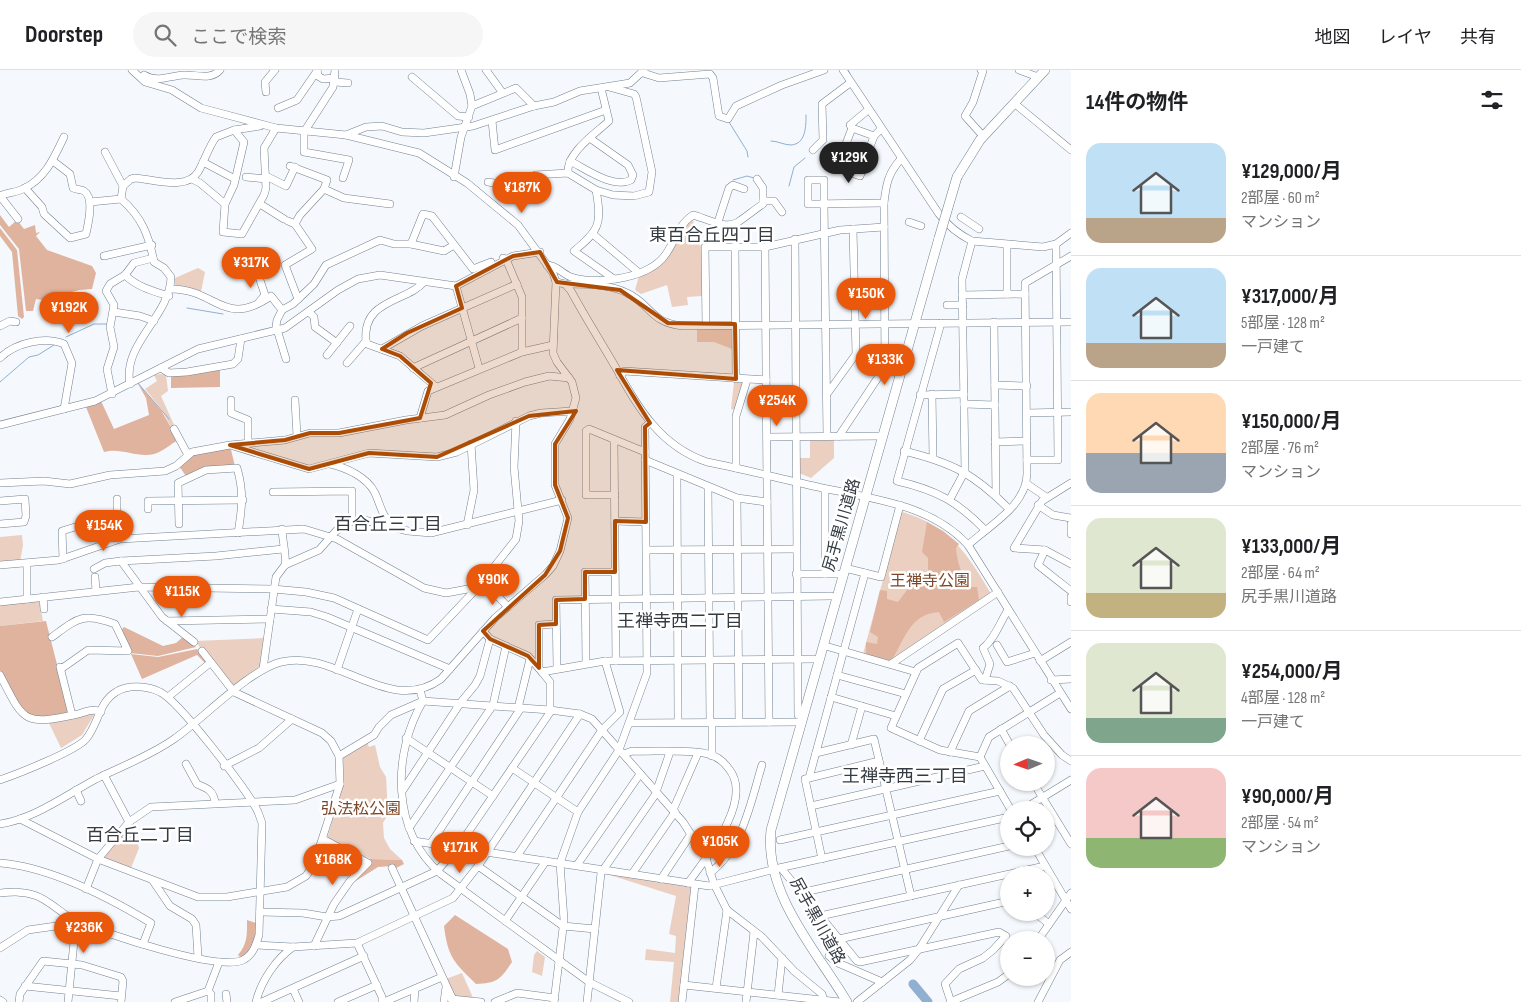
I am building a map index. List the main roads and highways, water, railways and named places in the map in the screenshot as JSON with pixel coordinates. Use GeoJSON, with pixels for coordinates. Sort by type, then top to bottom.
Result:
{"type":"FeatureCollection","features":[{"type":"Feature","properties":{"kind":"main road","name":"尻手黒川道路"},"geometry":{"type":"LineString","coordinates":[[847,1002],[785,902],[777,869],[770,859],[771,830],[956,177],[983,136],[1045,70]]}},
{"type":"Feature","properties":{"kind":"waterway"},"geometry":{"type":"LineString","coordinates":[[848,70],[851,76]]}},
{"type":"Feature","properties":{"kind":"waterway"},"geometry":{"type":"LineString","coordinates":[[771,141],[791,145],[796,144],[804,134],[806,115]]}},
{"type":"Feature","properties":{"kind":"waterway"},"geometry":{"type":"LineString","coordinates":[[729,122],[747,151],[748,157]]}},
{"type":"Feature","properties":{"kind":"waterway"},"geometry":{"type":"LineString","coordinates":[[789,186],[794,167],[805,158]]}},
{"type":"Feature","properties":{"kind":"waterway"},"geometry":{"type":"LineString","coordinates":[[733,180],[747,176],[754,178]]}},
{"type":"Feature","properties":{"kind":"waterway"},"geometry":{"type":"LineString","coordinates":[[187,308],[223,314]]}},
{"type":"Feature","properties":{"kind":"waterway"},"geometry":{"type":"LineString","coordinates":[[66,337],[94,324],[109,324]]}},
{"type":"Feature","properties":{"kind":"waterway"},"geometry":{"type":"LineString","coordinates":[[0,382],[29,357],[38,355],[54,345]]}},
{"type":"Feature","properties":{"kind":"waterway"},"geometry":{"type":"LineString","coordinates":[[137,382],[169,419]]}},
{"type":"Feature","properties":{"kind":"waterway"},"geometry":{"type":"LineString","coordinates":[[913,984],[928,1002]]}},
{"type":"Feature","properties":{"kind":"district","name":"東百合丘四丁目"},"geometry":{"type":"Point","coordinates":[712,235]}},
{"type":"Feature","properties":{"kind":"district","name":"百合丘三丁目"},"geometry":{"type":"Point","coordinates":[388,524]}},
{"type":"Feature","properties":{"kind":"district","name":"王禅寺西二丁目"},"geometry":{"type":"Point","coordinates":[680,621]}},
{"type":"Feature","properties":{"kind":"district","name":"王禅寺西三丁目"},"geometry":{"type":"Point","coordinates":[905,776]}},
{"type":"Feature","properties":{"kind":"district","name":"百合丘二丁目"},"geometry":{"type":"Point","coordinates":[140,835]}},
{"type":"Feature","properties":{"kind":"park label","name":"王禅寺公園"},"geometry":{"type":"Point","coordinates":[930,581]}},
{"type":"Feature","properties":{"kind":"park label","name":"弘法松公園"},"geometry":{"type":"Point","coordinates":[361,809]}}]}
